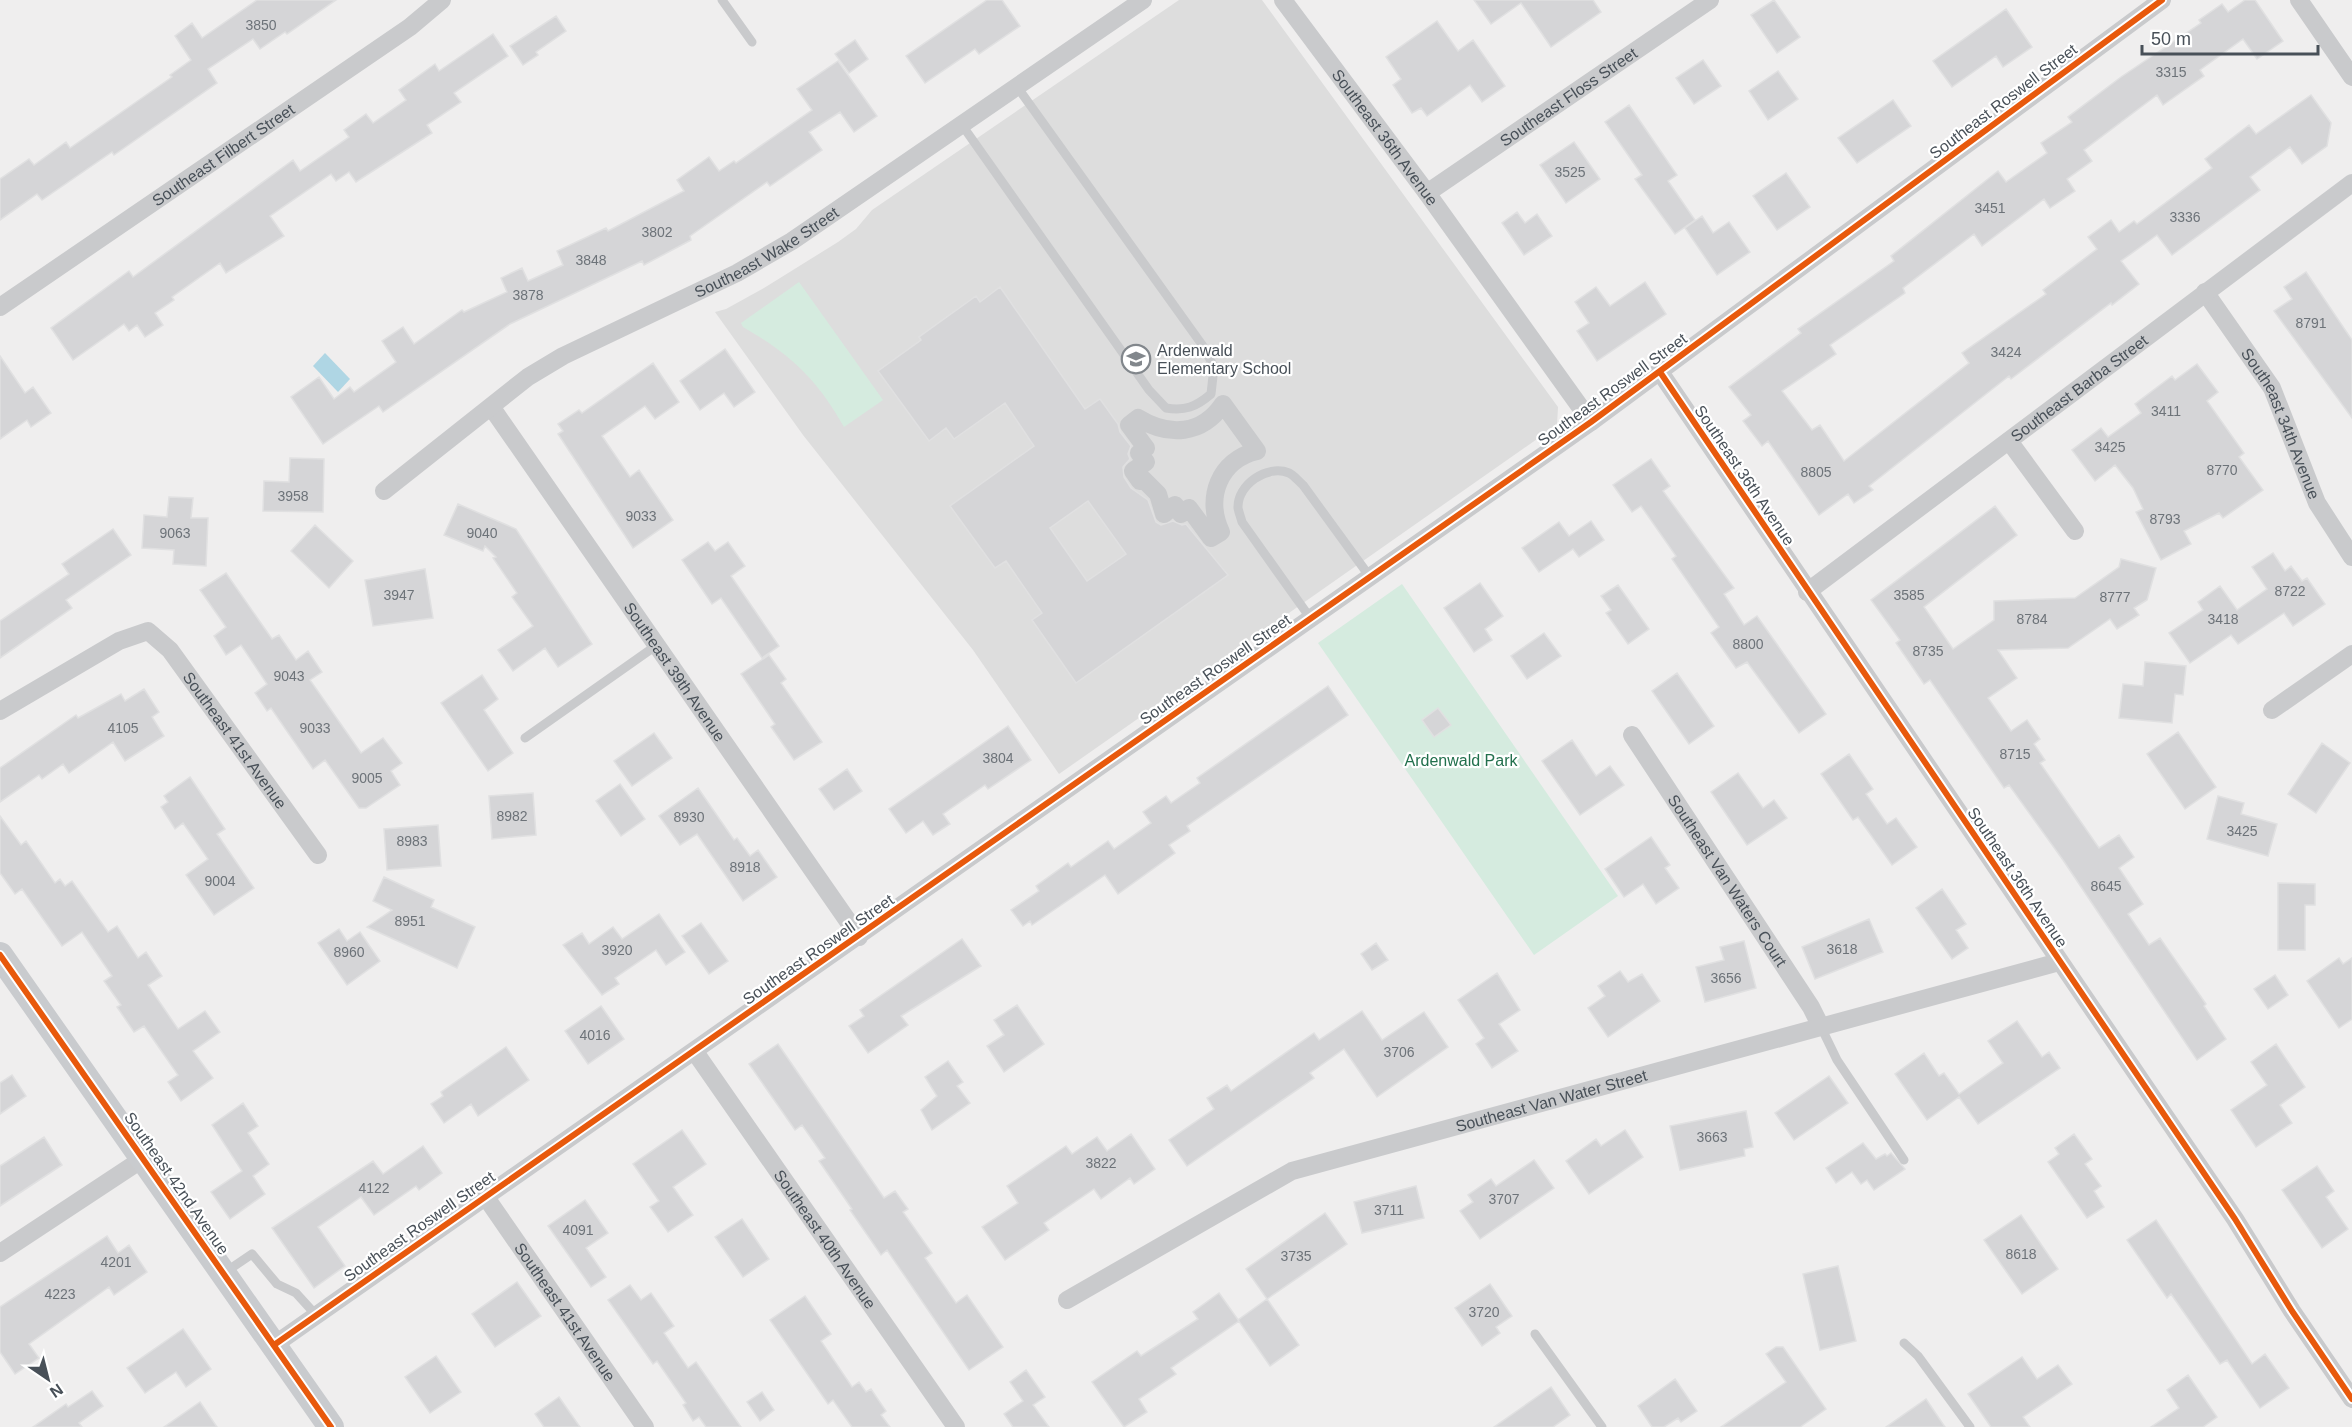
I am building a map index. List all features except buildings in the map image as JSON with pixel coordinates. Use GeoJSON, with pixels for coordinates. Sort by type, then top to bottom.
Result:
{"type":"FeatureCollection","features":[{"type":"Feature","properties":{"kind":"street","name":"Southeast Filbert Street"},"geometry":{"type":"LineString","coordinates":[[0,307],[410,27],[442,0]]}},
{"type":"Feature","properties":{"kind":"street","name":"Southeast Wake Street"},"geometry":{"type":"LineString","coordinates":[[384,491],[420,460],[492,408],[528,377],[563,356],[737,273],[792,242],[1143,0]]}},
{"type":"Feature","properties":{"kind":"street","name":"Southeast 36th Avenue"},"geometry":{"type":"LineString","coordinates":[[1283,0],[1427,193],[1591,422]]}},
{"type":"Feature","properties":{"kind":"street","name":"Southeast Floss Street"},"geometry":{"type":"LineString","coordinates":[[1427,193],[1710,0]]}},
{"type":"Feature","properties":{"kind":"street","name":"Southeast Roswell Street"},"geometry":{"type":"LineString","coordinates":[[274,1345],[1591,422],[2162,0]]}},
{"type":"Feature","properties":{"kind":"street"},"geometry":{"type":"LineString","coordinates":[[2299,0],[2352,77]]}},
{"type":"Feature","properties":{"kind":"street","name":"Southeast Barba Street"},"geometry":{"type":"LineString","coordinates":[[1807,592],[2352,183]]}},
{"type":"Feature","properties":{"kind":"street","name":"Southeast 34th Avenue"},"geometry":{"type":"LineString","coordinates":[[2205,292],[2272,388],[2317,503],[2352,557]]}},
{"type":"Feature","properties":{"kind":"street","name":"Southeast 36th Avenue"},"geometry":{"type":"LineString","coordinates":[[1660,372],[1807,592],[2235,1219],[2292,1311],[2352,1399]]}},
{"type":"Feature","properties":{"kind":"street"},"geometry":{"type":"LineString","coordinates":[[1223,404],[1257,451],[1233,463],[1219,480],[1213,506],[1221,532],[1211,538],[1189,508],[1181,514],[1175,505],[1164,514],[1158,494],[1143,479],[1140,481],[1133,471],[1146,462],[1139,453],[1146,448],[1129,424],[1138,418],[1161,429],[1188,430],[1208,421],[1223,404]]}},
{"type":"Feature","properties":{"kind":"street","name":"Southeast 39th Avenue"},"geometry":{"type":"LineString","coordinates":[[492,408],[859,937]]}},
{"type":"Feature","properties":{"kind":"street"},"geometry":{"type":"LineString","coordinates":[[2009,441],[2075,531]]}},
{"type":"Feature","properties":{"kind":"street","name":"Southeast 41st Avenue"},"geometry":{"type":"LineString","coordinates":[[0,711],[119,640],[148,631],[170,650],[318,855]]}},
{"type":"Feature","properties":{"kind":"street"},"geometry":{"type":"LineString","coordinates":[[2272,710],[2352,654]]}},
{"type":"Feature","properties":{"kind":"street","name":"Southeast Van Waters Court"},"geometry":{"type":"LineString","coordinates":[[1632,735],[1811,1007],[1821,1027]]}},
{"type":"Feature","properties":{"kind":"street","name":"Southeast 42nd Avenue"},"geometry":{"type":"LineString","coordinates":[[0,955],[331,1427]]}},
{"type":"Feature","properties":{"kind":"street","name":"Southeast Van Water Street"},"geometry":{"type":"LineString","coordinates":[[1067,1300],[1292,1171],[2059,962]]}},
{"type":"Feature","properties":{"kind":"street","name":"Southeast 40th Avenue"},"geometry":{"type":"LineString","coordinates":[[694,1052],[957,1427]]}},
{"type":"Feature","properties":{"kind":"street"},"geometry":{"type":"LineString","coordinates":[[0,1253],[144,1158]]}},
{"type":"Feature","properties":{"kind":"street","name":"Southeast 41st Avenue"},"geometry":{"type":"LineString","coordinates":[[485,1196],[645,1427]]}},
{"type":"Feature","properties":{"kind":"lane"},"geometry":{"type":"LineString","coordinates":[[722,0],[752,42]]}},
{"type":"Feature","properties":{"kind":"lane"},"geometry":{"type":"LineString","coordinates":[[962,125],[1149,390],[1166,408],[1191,408],[1201,402],[1210,394],[1214,367],[1203,346],[1018,88]]}},
{"type":"Feature","properties":{"kind":"lane"},"geometry":{"type":"LineString","coordinates":[[1311,619],[1242,522],[1238,507],[1245,488],[1255,477],[1274,471],[1289,473],[1309,493],[1370,578]]}},
{"type":"Feature","properties":{"kind":"lane"},"geometry":{"type":"LineString","coordinates":[[525,738],[657,645]]}},
{"type":"Feature","properties":{"kind":"lane"},"geometry":{"type":"LineString","coordinates":[[1821,1027],[1837,1060],[1904,1160]]}},
{"type":"Feature","properties":{"kind":"lane"},"geometry":{"type":"LineString","coordinates":[[224,1274],[252,1254],[277,1284],[296,1293],[316,1315]]}},
{"type":"Feature","properties":{"kind":"lane"},"geometry":{"type":"LineString","coordinates":[[1535,1334],[1602,1427]]}},
{"type":"Feature","properties":{"kind":"lane"},"geometry":{"type":"LineString","coordinates":[[1904,1343],[1918,1356],[1970,1427]]}},
{"type":"Feature","properties":{"kind":"shaded area","name":"Ardenwald Elementary School"},"geometry":{"type":"Polygon","coordinates":[[[1179,0],[1262,0],[1558,407],[1557,425],[1059,774],[973,650],[803,435],[715,312],[726,309],[764,288],[838,242],[856,229],[872,210],[1179,0]]]}},
{"type":"Feature","properties":{"kind":"green space"},"geometry":{"type":"Polygon","coordinates":[[[799,282],[883,400],[844,427],[813,381],[775,347],[743,327],[741,323],[799,282]]]}},
{"type":"Feature","properties":{"kind":"green space","name":"Ardenwald Park"},"geometry":{"type":"Polygon","coordinates":[[[1402,584],[1618,896],[1534,955],[1318,643],[1402,584]]]}},
{"type":"Feature","properties":{"kind":"water"},"geometry":{"type":"Polygon","coordinates":[[[325,353],[350,379],[338,392],[313,366],[325,353]]]}},
{"type":"Feature","properties":{"kind":"cycle path"},"geometry":{"type":"LineString","coordinates":[[274,1345],[1591,422],[2162,0]]}},
{"type":"Feature","properties":{"kind":"cycle path"},"geometry":{"type":"LineString","coordinates":[[1660,372],[2235,1219],[2292,1311],[2352,1399]]}},
{"type":"Feature","properties":{"kind":"cycle path"},"geometry":{"type":"LineString","coordinates":[[0,955],[331,1427]]}},
{"type":"Feature","properties":{"kind":"place","name":"Ardenwald Elementary School"},"geometry":{"type":"Point","coordinates":[1136,359]}}]}
